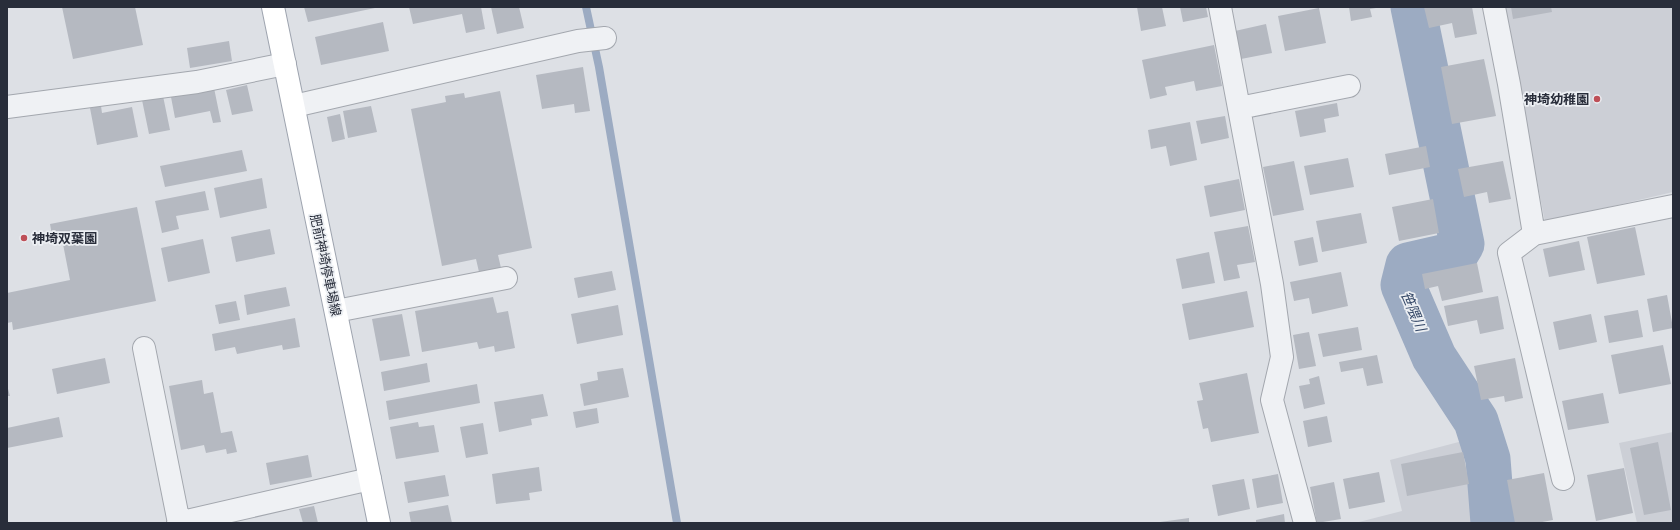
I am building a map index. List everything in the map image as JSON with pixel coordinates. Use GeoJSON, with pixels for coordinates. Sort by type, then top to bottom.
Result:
{"type":"FeatureCollection","features":[{"type":"Feature","properties":{"kind":"main road","name":"肥前神埼停車場線"},"geometry":{"type":"LineString","coordinates":[[273,7],[379,523]]}},
{"type":"Feature","properties":{"kind":"street"},"geometry":{"type":"LineString","coordinates":[[1220,7],[1272,284],[1282,357],[1272,400],[1305,523]]}},
{"type":"Feature","properties":{"kind":"street"},"geometry":{"type":"LineString","coordinates":[[1494,7],[1509,84],[1534,234]]}},
{"type":"Feature","properties":{"kind":"street"},"geometry":{"type":"LineString","coordinates":[[294,106],[578,42],[605,38]]}},
{"type":"Feature","properties":{"kind":"street"},"geometry":{"type":"LineString","coordinates":[[7,107],[197,82],[285,64]]}},
{"type":"Feature","properties":{"kind":"street"},"geometry":{"type":"LineString","coordinates":[[1239,108],[1349,86]]}},
{"type":"Feature","properties":{"kind":"street"},"geometry":{"type":"LineString","coordinates":[[1563,479],[1509,253],[1534,234],[1673,206]]}},
{"type":"Feature","properties":{"kind":"street"},"geometry":{"type":"LineString","coordinates":[[336,311],[506,278]]}},
{"type":"Feature","properties":{"kind":"street"},"geometry":{"type":"LineString","coordinates":[[144,348],[179,523],[370,479]]}},
{"type":"Feature","properties":{"kind":"shaded area","name":"神埼幼稚園"},"geometry":{"type":"Polygon","coordinates":[[[1503,7],[1673,7],[1673,192],[1545,222],[1503,7]]]}},
{"type":"Feature","properties":{"kind":"shaded area"},"geometry":{"type":"Polygon","coordinates":[[[1673,432],[1673,523],[1637,523],[1619,443],[1673,432]]]}},
{"type":"Feature","properties":{"kind":"shaded area"},"geometry":{"type":"Polygon","coordinates":[[[1474,438],[1485,523],[1355,523],[1402,511],[1390,460],[1474,438]]]}},
{"type":"Feature","properties":{"kind":"building"},"geometry":{"type":"Polygon","coordinates":[[[62,7],[135,7],[143,45],[73,59],[62,7]]]}},
{"type":"Feature","properties":{"kind":"building"},"geometry":{"type":"Polygon","coordinates":[[[304,7],[375,7],[375,8],[308,22],[304,7]]]}},
{"type":"Feature","properties":{"kind":"building"},"geometry":{"type":"Polygon","coordinates":[[[409,7],[481,7],[485,29],[466,33],[462,14],[413,24],[409,7]]]}},
{"type":"Feature","properties":{"kind":"building"},"geometry":{"type":"Polygon","coordinates":[[[491,7],[519,7],[524,28],[497,34],[491,7]]]}},
{"type":"Feature","properties":{"kind":"building"},"geometry":{"type":"Polygon","coordinates":[[[1137,7],[1162,7],[1166,26],[1141,31],[1137,7]]]}},
{"type":"Feature","properties":{"kind":"building"},"geometry":{"type":"Polygon","coordinates":[[[1180,7],[1206,7],[1208,17],[1183,22],[1180,7]]]}},
{"type":"Feature","properties":{"kind":"building"},"geometry":{"type":"Polygon","coordinates":[[[1349,7],[1376,8],[1370,9],[1372,17],[1351,21],[1349,7]]]}},
{"type":"Feature","properties":{"kind":"building"},"geometry":{"type":"Polygon","coordinates":[[[1424,7],[1472,7],[1477,34],[1455,38],[1452,23],[1429,28],[1424,7]]]}},
{"type":"Feature","properties":{"kind":"building"},"geometry":{"type":"Polygon","coordinates":[[[1511,7],[1551,7],[1552,12],[1513,19],[1511,7]]]}},
{"type":"Feature","properties":{"kind":"building"},"geometry":{"type":"Polygon","coordinates":[[[1319,8],[1326,43],[1285,51],[1278,16],[1319,8]]]}},
{"type":"Feature","properties":{"kind":"building"},"geometry":{"type":"Polygon","coordinates":[[[383,22],[389,51],[321,65],[315,37],[383,22]]]}},
{"type":"Feature","properties":{"kind":"building"},"geometry":{"type":"Polygon","coordinates":[[[1266,24],[1272,53],[1241,59],[1235,31],[1266,24]]]}},
{"type":"Feature","properties":{"kind":"building"},"geometry":{"type":"Polygon","coordinates":[[[229,41],[232,61],[190,68],[187,48],[229,41]]]}},
{"type":"Feature","properties":{"kind":"building"},"geometry":{"type":"Polygon","coordinates":[[[1214,45],[1222,86],[1196,91],[1194,81],[1165,87],[1167,95],[1150,99],[1142,60],[1214,45]]]}},
{"type":"Feature","properties":{"kind":"building"},"geometry":{"type":"Polygon","coordinates":[[[1484,59],[1496,116],[1452,124],[1441,67],[1484,59]]]}},
{"type":"Feature","properties":{"kind":"building"},"geometry":{"type":"Polygon","coordinates":[[[583,67],[590,111],[575,113],[574,104],[542,109],[536,75],[583,67]]]}},
{"type":"Feature","properties":{"kind":"building"},"geometry":{"type":"Polygon","coordinates":[[[247,85],[253,111],[232,115],[226,90],[247,85]]]}},
{"type":"Feature","properties":{"kind":"building"},"geometry":{"type":"Polygon","coordinates":[[[214,88],[221,122],[213,123],[210,111],[175,118],[171,97],[214,88]]]}},
{"type":"Feature","properties":{"kind":"building"},"geometry":{"type":"Polygon","coordinates":[[[500,91],[532,248],[498,255],[501,268],[479,272],[476,259],[442,266],[411,109],[446,102],[445,96],[464,93],[465,98],[500,91]]]}},
{"type":"Feature","properties":{"kind":"building"},"geometry":{"type":"Polygon","coordinates":[[[163,96],[170,130],[149,134],[142,100],[163,96]]]}},
{"type":"Feature","properties":{"kind":"building"},"geometry":{"type":"Polygon","coordinates":[[[1337,103],[1339,116],[1324,119],[1326,132],[1300,137],[1295,111],[1337,103]]]}},
{"type":"Feature","properties":{"kind":"building"},"geometry":{"type":"Polygon","coordinates":[[[101,106],[102,113],[132,107],[138,137],[97,145],[90,108],[101,106]]]}},
{"type":"Feature","properties":{"kind":"building"},"geometry":{"type":"Polygon","coordinates":[[[371,106],[377,132],[348,138],[343,111],[371,106]]]}},
{"type":"Feature","properties":{"kind":"building"},"geometry":{"type":"Polygon","coordinates":[[[340,114],[345,139],[332,142],[327,117],[340,114]]]}},
{"type":"Feature","properties":{"kind":"building"},"geometry":{"type":"Polygon","coordinates":[[[1225,116],[1229,138],[1201,144],[1196,121],[1225,116]]]}},
{"type":"Feature","properties":{"kind":"building"},"geometry":{"type":"Polygon","coordinates":[[[1190,122],[1197,160],[1170,166],[1166,146],[1151,149],[1148,130],[1190,122]]]}},
{"type":"Feature","properties":{"kind":"building"},"geometry":{"type":"Polygon","coordinates":[[[1426,146],[1430,167],[1389,175],[1385,154],[1426,146]]]}},
{"type":"Feature","properties":{"kind":"building"},"geometry":{"type":"Polygon","coordinates":[[[242,150],[247,171],[165,187],[160,166],[242,150]]]}},
{"type":"Feature","properties":{"kind":"building"},"geometry":{"type":"Polygon","coordinates":[[[1348,158],[1354,187],[1310,195],[1304,166],[1348,158]]]}},
{"type":"Feature","properties":{"kind":"building"},"geometry":{"type":"Polygon","coordinates":[[[1294,161],[1304,210],[1273,216],[1263,167],[1294,161]]]}},
{"type":"Feature","properties":{"kind":"building"},"geometry":{"type":"Polygon","coordinates":[[[1503,161],[1511,199],[1489,203],[1487,192],[1464,197],[1458,169],[1503,161]]]}},
{"type":"Feature","properties":{"kind":"building"},"geometry":{"type":"Polygon","coordinates":[[[262,178],[267,208],[220,218],[214,188],[262,178]]]}},
{"type":"Feature","properties":{"kind":"building"},"geometry":{"type":"Polygon","coordinates":[[[1239,179],[1245,210],[1210,217],[1204,186],[1239,179]]]}},
{"type":"Feature","properties":{"kind":"building"},"geometry":{"type":"Polygon","coordinates":[[[205,191],[209,210],[176,216],[179,229],[162,233],[155,201],[205,191]]]}},
{"type":"Feature","properties":{"kind":"building"},"geometry":{"type":"Polygon","coordinates":[[[1433,199],[1439,233],[1399,241],[1392,207],[1433,199]]]}},
{"type":"Feature","properties":{"kind":"building"},"geometry":{"type":"Polygon","coordinates":[[[137,207],[156,301],[13,330],[12,322],[7,323],[7,293],[70,280],[62,239],[53,241],[50,224],[137,207]]]}},
{"type":"Feature","properties":{"kind":"building"},"geometry":{"type":"Polygon","coordinates":[[[1361,213],[1367,243],[1322,252],[1316,221],[1361,213]]]}},
{"type":"Feature","properties":{"kind":"building"},"geometry":{"type":"Polygon","coordinates":[[[1248,226],[1255,262],[1237,265],[1240,278],[1224,281],[1214,232],[1248,226]]]}},
{"type":"Feature","properties":{"kind":"building"},"geometry":{"type":"Polygon","coordinates":[[[1635,227],[1645,275],[1597,284],[1587,237],[1635,227]]]}},
{"type":"Feature","properties":{"kind":"building"},"geometry":{"type":"Polygon","coordinates":[[[270,229],[275,254],[236,262],[231,237],[270,229]]]}},
{"type":"Feature","properties":{"kind":"building"},"geometry":{"type":"Polygon","coordinates":[[[1313,237],[1318,262],[1299,266],[1294,241],[1313,237]]]}},
{"type":"Feature","properties":{"kind":"building"},"geometry":{"type":"Polygon","coordinates":[[[203,239],[210,273],[168,282],[161,248],[203,239]]]}},
{"type":"Feature","properties":{"kind":"building"},"geometry":{"type":"Polygon","coordinates":[[[1579,241],[1585,270],[1549,277],[1543,249],[1579,241]]]}},
{"type":"Feature","properties":{"kind":"building"},"geometry":{"type":"Polygon","coordinates":[[[1209,252],[1215,283],[1182,289],[1176,259],[1209,252]]]}},
{"type":"Feature","properties":{"kind":"building"},"geometry":{"type":"Polygon","coordinates":[[[1477,263],[1483,292],[1442,301],[1438,286],[1425,289],[1422,274],[1477,263]]]}},
{"type":"Feature","properties":{"kind":"building"},"geometry":{"type":"Polygon","coordinates":[[[612,271],[616,290],[578,298],[574,278],[612,271]]]}},
{"type":"Feature","properties":{"kind":"building"},"geometry":{"type":"Polygon","coordinates":[[[1341,272],[1348,306],[1312,314],[1309,298],[1294,301],[1290,282],[1341,272]]]}},
{"type":"Feature","properties":{"kind":"building"},"geometry":{"type":"Polygon","coordinates":[[[286,287],[290,306],[247,315],[244,295],[286,287]]]}},
{"type":"Feature","properties":{"kind":"building"},"geometry":{"type":"Polygon","coordinates":[[[1247,291],[1254,327],[1189,340],[1182,304],[1247,291]]]}},
{"type":"Feature","properties":{"kind":"building"},"geometry":{"type":"Polygon","coordinates":[[[1667,295],[1673,328],[1653,332],[1647,299],[1667,295]]]}},
{"type":"Feature","properties":{"kind":"building"},"geometry":{"type":"Polygon","coordinates":[[[1498,296],[1504,329],[1480,334],[1477,320],[1448,326],[1444,306],[1498,296]]]}},
{"type":"Feature","properties":{"kind":"building"},"geometry":{"type":"Polygon","coordinates":[[[493,297],[497,313],[508,311],[515,348],[495,352],[494,346],[479,349],[477,342],[422,352],[415,311],[493,297]]]}},
{"type":"Feature","properties":{"kind":"building"},"geometry":{"type":"Polygon","coordinates":[[[236,301],[240,320],[219,324],[215,305],[236,301]]]}},
{"type":"Feature","properties":{"kind":"building"},"geometry":{"type":"Polygon","coordinates":[[[618,305],[623,335],[577,344],[571,314],[618,305]]]}},
{"type":"Feature","properties":{"kind":"building"},"geometry":{"type":"Polygon","coordinates":[[[1638,310],[1643,337],[1609,343],[1604,316],[1638,310]]]}},
{"type":"Feature","properties":{"kind":"building"},"geometry":{"type":"Polygon","coordinates":[[[402,314],[410,356],[380,361],[372,319],[402,314]]]}},
{"type":"Feature","properties":{"kind":"building"},"geometry":{"type":"Polygon","coordinates":[[[1591,314],[1597,342],[1559,350],[1553,322],[1591,314]]]}},
{"type":"Feature","properties":{"kind":"building"},"geometry":{"type":"Polygon","coordinates":[[[295,318],[300,347],[283,350],[282,345],[237,354],[235,347],[215,351],[212,334],[295,318]]]}},
{"type":"Feature","properties":{"kind":"building"},"geometry":{"type":"Polygon","coordinates":[[[1358,327],[1362,350],[1323,357],[1318,334],[1358,327]]]}},
{"type":"Feature","properties":{"kind":"building"},"geometry":{"type":"Polygon","coordinates":[[[1309,332],[1316,366],[1299,369],[1293,335],[1309,332]]]}},
{"type":"Feature","properties":{"kind":"building"},"geometry":{"type":"Polygon","coordinates":[[[1663,345],[1671,384],[1619,394],[1611,355],[1663,345]]]}},
{"type":"Feature","properties":{"kind":"building"},"geometry":{"type":"Polygon","coordinates":[[[1377,355],[1383,383],[1367,386],[1363,368],[1341,372],[1339,362],[1377,355]]]}},
{"type":"Feature","properties":{"kind":"building"},"geometry":{"type":"Polygon","coordinates":[[[105,358],[110,383],[57,394],[52,369],[105,358]]]}},
{"type":"Feature","properties":{"kind":"building"},"geometry":{"type":"Polygon","coordinates":[[[1515,358],[1523,398],[1505,402],[1504,396],[1481,400],[1474,366],[1515,358]]]}},
{"type":"Feature","properties":{"kind":"building"},"geometry":{"type":"Polygon","coordinates":[[[427,363],[430,382],[384,391],[381,372],[427,363]]]}},
{"type":"Feature","properties":{"kind":"building"},"geometry":{"type":"Polygon","coordinates":[[[623,368],[629,397],[584,406],[580,384],[598,380],[597,372],[623,368]]]}},
{"type":"Feature","properties":{"kind":"building"},"geometry":{"type":"Polygon","coordinates":[[[1247,373],[1259,433],[1211,442],[1208,428],[1203,429],[1197,401],[1203,400],[1199,383],[1247,373]]]}},
{"type":"Feature","properties":{"kind":"building"},"geometry":{"type":"Polygon","coordinates":[[[1319,376],[1325,404],[1304,409],[1299,386],[1310,384],[1309,379],[1319,376]]]}},
{"type":"Feature","properties":{"kind":"building"},"geometry":{"type":"Polygon","coordinates":[[[202,380],[204,394],[213,392],[221,433],[232,431],[237,452],[227,454],[226,449],[206,453],[204,445],[181,450],[169,386],[202,380]]]}},
{"type":"Feature","properties":{"kind":"building"},"geometry":{"type":"Polygon","coordinates":[[[477,384],[480,403],[389,420],[386,401],[477,384]]]}},
{"type":"Feature","properties":{"kind":"building"},"geometry":{"type":"Polygon","coordinates":[[[7,385],[10,396],[7,396],[7,385]]]}},
{"type":"Feature","properties":{"kind":"building"},"geometry":{"type":"Polygon","coordinates":[[[1603,393],[1609,423],[1568,430],[1562,401],[1603,393]]]}},
{"type":"Feature","properties":{"kind":"building"},"geometry":{"type":"Polygon","coordinates":[[[543,394],[548,416],[531,419],[532,425],[499,432],[494,402],[543,394]]]}},
{"type":"Feature","properties":{"kind":"building"},"geometry":{"type":"Polygon","coordinates":[[[597,408],[599,423],[576,428],[573,412],[597,408]]]}},
{"type":"Feature","properties":{"kind":"building"},"geometry":{"type":"Polygon","coordinates":[[[1327,416],[1332,442],[1308,447],[1303,421],[1327,416]]]}},
{"type":"Feature","properties":{"kind":"building"},"geometry":{"type":"Polygon","coordinates":[[[59,417],[63,437],[7,448],[7,428],[59,417]]]}},
{"type":"Feature","properties":{"kind":"building"},"geometry":{"type":"Polygon","coordinates":[[[418,422],[419,427],[434,425],[439,452],[396,459],[390,427],[418,422]]]}},
{"type":"Feature","properties":{"kind":"building"},"geometry":{"type":"Polygon","coordinates":[[[483,423],[488,454],[466,458],[460,427],[483,423]]]}},
{"type":"Feature","properties":{"kind":"building"},"geometry":{"type":"Polygon","coordinates":[[[1658,442],[1671,510],[1644,515],[1630,448],[1658,442]]]}},
{"type":"Feature","properties":{"kind":"building"},"geometry":{"type":"Polygon","coordinates":[[[1463,452],[1469,484],[1407,496],[1401,464],[1463,452]]]}},
{"type":"Feature","properties":{"kind":"building"},"geometry":{"type":"Polygon","coordinates":[[[308,455],[312,477],[270,485],[266,463],[308,455]]]}},
{"type":"Feature","properties":{"kind":"building"},"geometry":{"type":"Polygon","coordinates":[[[539,467],[542,491],[529,493],[530,500],[496,504],[492,474],[539,467]]]}},
{"type":"Feature","properties":{"kind":"building"},"geometry":{"type":"Polygon","coordinates":[[[1624,468],[1633,513],[1596,521],[1587,475],[1624,468]]]}},
{"type":"Feature","properties":{"kind":"building"},"geometry":{"type":"Polygon","coordinates":[[[1379,472],[1385,502],[1349,509],[1343,479],[1379,472]]]}},
{"type":"Feature","properties":{"kind":"building"},"geometry":{"type":"Polygon","coordinates":[[[1544,473],[1553,520],[1537,523],[1515,523],[1507,480],[1544,473]]]}},
{"type":"Feature","properties":{"kind":"building"},"geometry":{"type":"Polygon","coordinates":[[[1278,474],[1283,503],[1257,508],[1252,479],[1278,474]]]}},
{"type":"Feature","properties":{"kind":"building"},"geometry":{"type":"Polygon","coordinates":[[[445,475],[449,496],[408,503],[404,482],[445,475]]]}},
{"type":"Feature","properties":{"kind":"building"},"geometry":{"type":"Polygon","coordinates":[[[1244,479],[1250,509],[1218,516],[1212,485],[1244,479]]]}},
{"type":"Feature","properties":{"kind":"building"},"geometry":{"type":"Polygon","coordinates":[[[1334,482],[1341,519],[1317,523],[1310,487],[1334,482]]]}},
{"type":"Feature","properties":{"kind":"building"},"geometry":{"type":"Polygon","coordinates":[[[448,505],[452,523],[411,523],[409,512],[448,505]]]}},
{"type":"Feature","properties":{"kind":"building"},"geometry":{"type":"Polygon","coordinates":[[[314,506],[318,523],[303,523],[299,509],[314,506]]]}},
{"type":"Feature","properties":{"kind":"building"},"geometry":{"type":"Polygon","coordinates":[[[1284,514],[1285,523],[1256,523],[1256,520],[1284,514]]]}},
{"type":"Feature","properties":{"kind":"building"},"geometry":{"type":"Polygon","coordinates":[[[1189,518],[1189,523],[1160,523],[1160,522],[1189,518]]]}},
{"type":"Feature","properties":{"kind":"waterway"},"geometry":{"type":"LineString","coordinates":[[586,7],[599,67],[677,523]]}},
{"type":"Feature","properties":{"kind":"waterway","name":"笹隈川"},"geometry":{"type":"LineString","coordinates":[[1413,7],[1462,244],[1456,254],[1408,265],[1403,285],[1434,357],[1476,421],[1488,459],[1493,523]]}},
{"type":"Feature","properties":{"kind":"place","name":"神埼幼稚園"},"geometry":{"type":"Point","coordinates":[1597,99]}},
{"type":"Feature","properties":{"kind":"place","name":"神埼双葉園"},"geometry":{"type":"Point","coordinates":[24,238]}}]}
